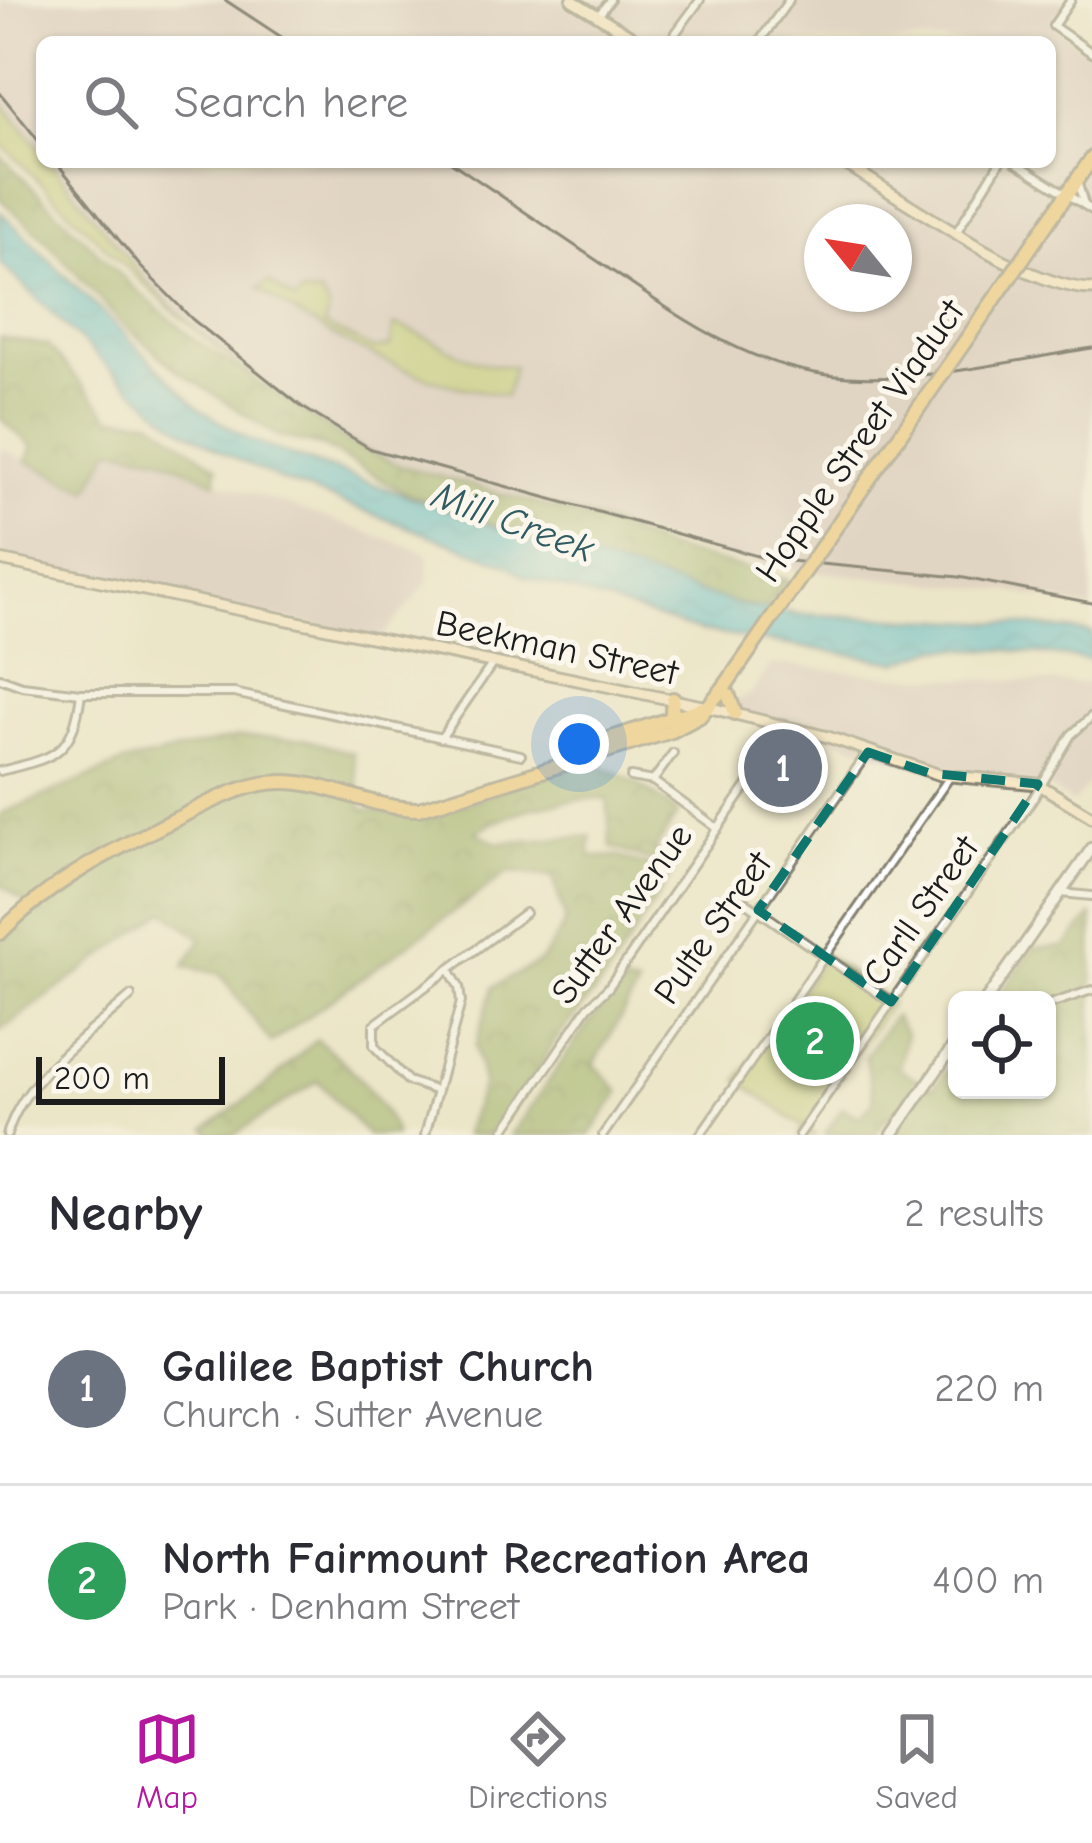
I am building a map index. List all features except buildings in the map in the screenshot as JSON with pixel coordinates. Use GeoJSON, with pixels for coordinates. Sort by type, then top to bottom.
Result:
{"type":"FeatureCollection","features":[{"type":"Feature","properties":{"kind":"main road"},"geometry":{"type":"LineString","coordinates":[[572,0],[630,36]]}},
{"type":"Feature","properties":{"kind":"main road","name":"Hopple Street Viaduct"},"geometry":{"type":"LineString","coordinates":[[707,707],[725,690],[1092,158]]}},
{"type":"Feature","properties":{"kind":"main road"},"geometry":{"type":"LineString","coordinates":[[852,168],[1034,273],[1092,289]]}},
{"type":"Feature","properties":{"kind":"main road","name":"Beekman Street"},"geometry":{"type":"LineString","coordinates":[[0,560],[735,713],[919,770],[1038,784],[1092,817]]}},
{"type":"Feature","properties":{"kind":"main road"},"geometry":{"type":"LineString","coordinates":[[725,690],[735,713]]}},
{"type":"Feature","properties":{"kind":"main road"},"geometry":{"type":"LineString","coordinates":[[670,722],[673,699]]}},
{"type":"Feature","properties":{"kind":"main road"},"geometry":{"type":"LineString","coordinates":[[0,922],[38,888],[91,852],[246,781],[303,778],[393,801],[422,801],[707,707]]}},
{"type":"Feature","properties":{"kind":"main road"},"geometry":{"type":"LineString","coordinates":[[0,932],[76,870],[250,787],[300,783],[390,808],[418,808],[653,738],[688,724],[707,707]]}},
{"type":"Feature","properties":{"kind":"street"},"geometry":{"type":"LineString","coordinates":[[598,16],[610,0]]}},
{"type":"Feature","properties":{"kind":"street"},"geometry":{"type":"LineString","coordinates":[[673,36],[700,0]]}},
{"type":"Feature","properties":{"kind":"street"},"geometry":{"type":"LineString","coordinates":[[763,36],[789,0]]}},
{"type":"Feature","properties":{"kind":"street"},"geometry":{"type":"LineString","coordinates":[[1071,0],[1053,26],[1092,52]]}},
{"type":"Feature","properties":{"kind":"street"},"geometry":{"type":"LineString","coordinates":[[957,231],[996,168]]}},
{"type":"Feature","properties":{"kind":"street"},"geometry":{"type":"LineString","coordinates":[[1025,168],[1088,207]]}},
{"type":"Feature","properties":{"kind":"street"},"geometry":{"type":"LineString","coordinates":[[1077,181],[1088,207]]}},
{"type":"Feature","properties":{"kind":"street"},"geometry":{"type":"LineString","coordinates":[[441,738],[493,663]]}},
{"type":"Feature","properties":{"kind":"street"},"geometry":{"type":"LineString","coordinates":[[0,678],[22,686],[81,693],[234,693],[520,755]]}},
{"type":"Feature","properties":{"kind":"street"},"geometry":{"type":"LineString","coordinates":[[0,771],[46,759],[61,750],[77,724],[81,693]]}},
{"type":"Feature","properties":{"kind":"street","name":"Carll Street"},"geometry":{"type":"LineString","coordinates":[[799,1135],[1033,799],[1070,735],[1090,717]]}},
{"type":"Feature","properties":{"kind":"street","name":"Sutter Avenue"},"geometry":{"type":"LineString","coordinates":[[501,1135],[788,726]]}},
{"type":"Feature","properties":{"kind":"street","name":"Pulte Street"},"geometry":{"type":"LineString","coordinates":[[603,1135],[868,752]]}},
{"type":"Feature","properties":{"kind":"street"},"geometry":{"type":"LineString","coordinates":[[653,782],[673,753]]}},
{"type":"Feature","properties":{"kind":"street"},"geometry":{"type":"LineString","coordinates":[[700,1135],[950,775]]}},
{"type":"Feature","properties":{"kind":"street"},"geometry":{"type":"LineString","coordinates":[[631,777],[653,782],[717,828]]}},
{"type":"Feature","properties":{"kind":"street"},"geometry":{"type":"LineString","coordinates":[[992,991],[1092,848]]}},
{"type":"Feature","properties":{"kind":"street"},"geometry":{"type":"LineString","coordinates":[[1061,893],[1092,896]]}},
{"type":"Feature","properties":{"kind":"street"},"geometry":{"type":"LineString","coordinates":[[736,895],[891,1001]]}},
{"type":"Feature","properties":{"kind":"street"},"geometry":{"type":"LineString","coordinates":[[437,1090],[408,1082],[374,1046],[371,1036],[382,1016],[525,913]]}},
{"type":"Feature","properties":{"kind":"street"},"geometry":{"type":"LineString","coordinates":[[425,1135],[461,1003],[449,969]]}},
{"type":"Feature","properties":{"kind":"street"},"geometry":{"type":"LineString","coordinates":[[1056,1002],[1092,990]]}},
{"type":"Feature","properties":{"kind":"street"},"geometry":{"type":"LineString","coordinates":[[7,1135],[14,1111],[33,1085],[130,996]]}},
{"type":"Feature","properties":{"kind":"street"},"geometry":{"type":"LineString","coordinates":[[894,1134],[948,1054]]}},
{"type":"Feature","properties":{"kind":"highlighted area"},"geometry":{"type":"Polygon","coordinates":[[[868,752],[929,773],[1038,784],[891,1002],[758,910],[868,752]]]}},
{"type":"Feature","properties":{"kind":"shaded area"},"geometry":{"type":"Polygon","coordinates":[[[0,0],[1071,0],[1054,26],[1092,53],[1092,609],[1007,591],[725,558],[376,456],[330,432],[195,329],[146,281],[55,168],[1056,168],[1056,36],[36,36],[36,145],[0,100],[0,0]]]}},
{"type":"Feature","properties":{"kind":"shaded area"},"geometry":{"type":"Polygon","coordinates":[[[0,448],[88,490],[110,448],[158,455],[189,472],[428,553],[429,581],[380,639],[0,560],[0,448]]]}},
{"type":"Feature","properties":{"kind":"shaded area"},"geometry":{"type":"Polygon","coordinates":[[[771,664],[895,676],[1092,684],[1092,779],[1073,804],[1047,786],[951,775],[718,709],[752,693],[771,664]]]}},
{"type":"Feature","properties":{"kind":"green space"},"geometry":{"type":"Polygon","coordinates":[[[0,100],[36,145],[36,168],[55,168],[146,281],[195,329],[255,376],[220,350],[186,322],[154,294],[0,143],[0,100]]]}},
{"type":"Feature","properties":{"kind":"green space"},"geometry":{"type":"Polygon","coordinates":[[[0,155],[133,287],[194,339],[350,443],[399,465],[605,523],[659,546],[787,580],[765,610],[686,591],[535,541],[535,520],[519,535],[404,492],[324,447],[278,436],[175,369],[118,320],[47,241],[0,199],[0,155]]]}},
{"type":"Feature","properties":{"kind":"green space"},"geometry":{"type":"Polygon","coordinates":[[[269,282],[295,301],[301,294],[321,295],[329,309],[324,325],[373,349],[390,347],[394,325],[467,357],[514,366],[506,396],[451,385],[375,357],[258,288],[269,282]]]}},
{"type":"Feature","properties":{"kind":"green space"},"geometry":{"type":"Polygon","coordinates":[[[0,337],[47,345],[111,417],[152,420],[217,467],[216,482],[158,456],[111,448],[89,490],[26,461],[33,447],[0,418],[0,337]]]}},
{"type":"Feature","properties":{"kind":"green space"},"geometry":{"type":"Polygon","coordinates":[[[238,737],[304,739],[353,753],[362,809],[437,812],[542,774],[582,765],[620,774],[678,813],[655,850],[675,869],[611,847],[607,799],[539,806],[476,832],[498,843],[591,836],[590,857],[617,856],[672,874],[607,977],[556,1040],[520,1100],[491,1135],[464,1135],[483,1083],[475,1047],[493,987],[541,961],[566,922],[553,877],[509,872],[271,1043],[220,974],[184,966],[202,939],[165,911],[0,1031],[0,942],[34,909],[0,884],[0,814],[123,763],[238,737]]]}},
{"type":"Feature","properties":{"kind":"green space"},"geometry":{"type":"Polygon","coordinates":[[[1092,916],[1092,1135],[898,1135],[890,1114],[875,1135],[825,1134],[842,1108],[860,1117],[874,1100],[865,1056],[894,1016],[906,1034],[899,1069],[933,1088],[948,1067],[948,1099],[1056,1099],[1056,991],[1002,991],[1033,948],[1065,947],[1092,916]]]}},
{"type":"Feature","properties":{"kind":"green space"},"geometry":{"type":"Polygon","coordinates":[[[825,956],[891,1002],[805,1128],[815,1135],[799,1135],[803,1127],[738,1080],[825,956]]]}},
{"type":"Feature","properties":{"kind":"green space"},"geometry":{"type":"Polygon","coordinates":[[[623,984],[638,987],[594,1064],[620,1092],[590,1135],[510,1135],[578,1038],[623,984]]]}},
{"type":"Feature","properties":{"kind":"green space"},"geometry":{"type":"Polygon","coordinates":[[[316,1039],[363,1082],[396,1135],[367,1135],[318,1081],[234,1135],[212,1135],[206,1129],[270,1082],[316,1039]]]}},
{"type":"Feature","properties":{"kind":"water"},"geometry":{"type":"Polygon","coordinates":[[[0,211],[200,409],[252,441],[535,541],[746,607],[798,614],[1009,623],[1092,633],[1092,660],[940,648],[898,662],[699,631],[523,576],[507,564],[283,481],[174,423],[115,374],[0,263],[0,211]]]}},
{"type":"Feature","properties":{"kind":"railway"},"geometry":{"type":"LineString","coordinates":[[225,0],[280,36]]}},
{"type":"Feature","properties":{"kind":"railway"},"geometry":{"type":"LineString","coordinates":[[0,93],[36,138]]}},
{"type":"Feature","properties":{"kind":"railway"},"geometry":{"type":"LineString","coordinates":[[61,168],[140,266],[192,319],[302,407],[371,449],[768,559],[959,577],[1092,603]]}},
{"type":"Feature","properties":{"kind":"railway"},"geometry":{"type":"LineString","coordinates":[[460,168],[688,321],[780,365],[877,378],[970,369],[1092,348]]}},
{"type":"Feature","properties":{"kind":"place","name":"Galilee Baptist Church"},"geometry":{"type":"Point","coordinates":[783,768]}},
{"type":"Feature","properties":{"kind":"place","name":"North Fairmount Recreation Area"},"geometry":{"type":"Point","coordinates":[815,1041]}},
{"type":"Feature","properties":{"kind":"water label","name":"Mill Creek"},"geometry":{"type":"Point","coordinates":[513,522]}}]}
